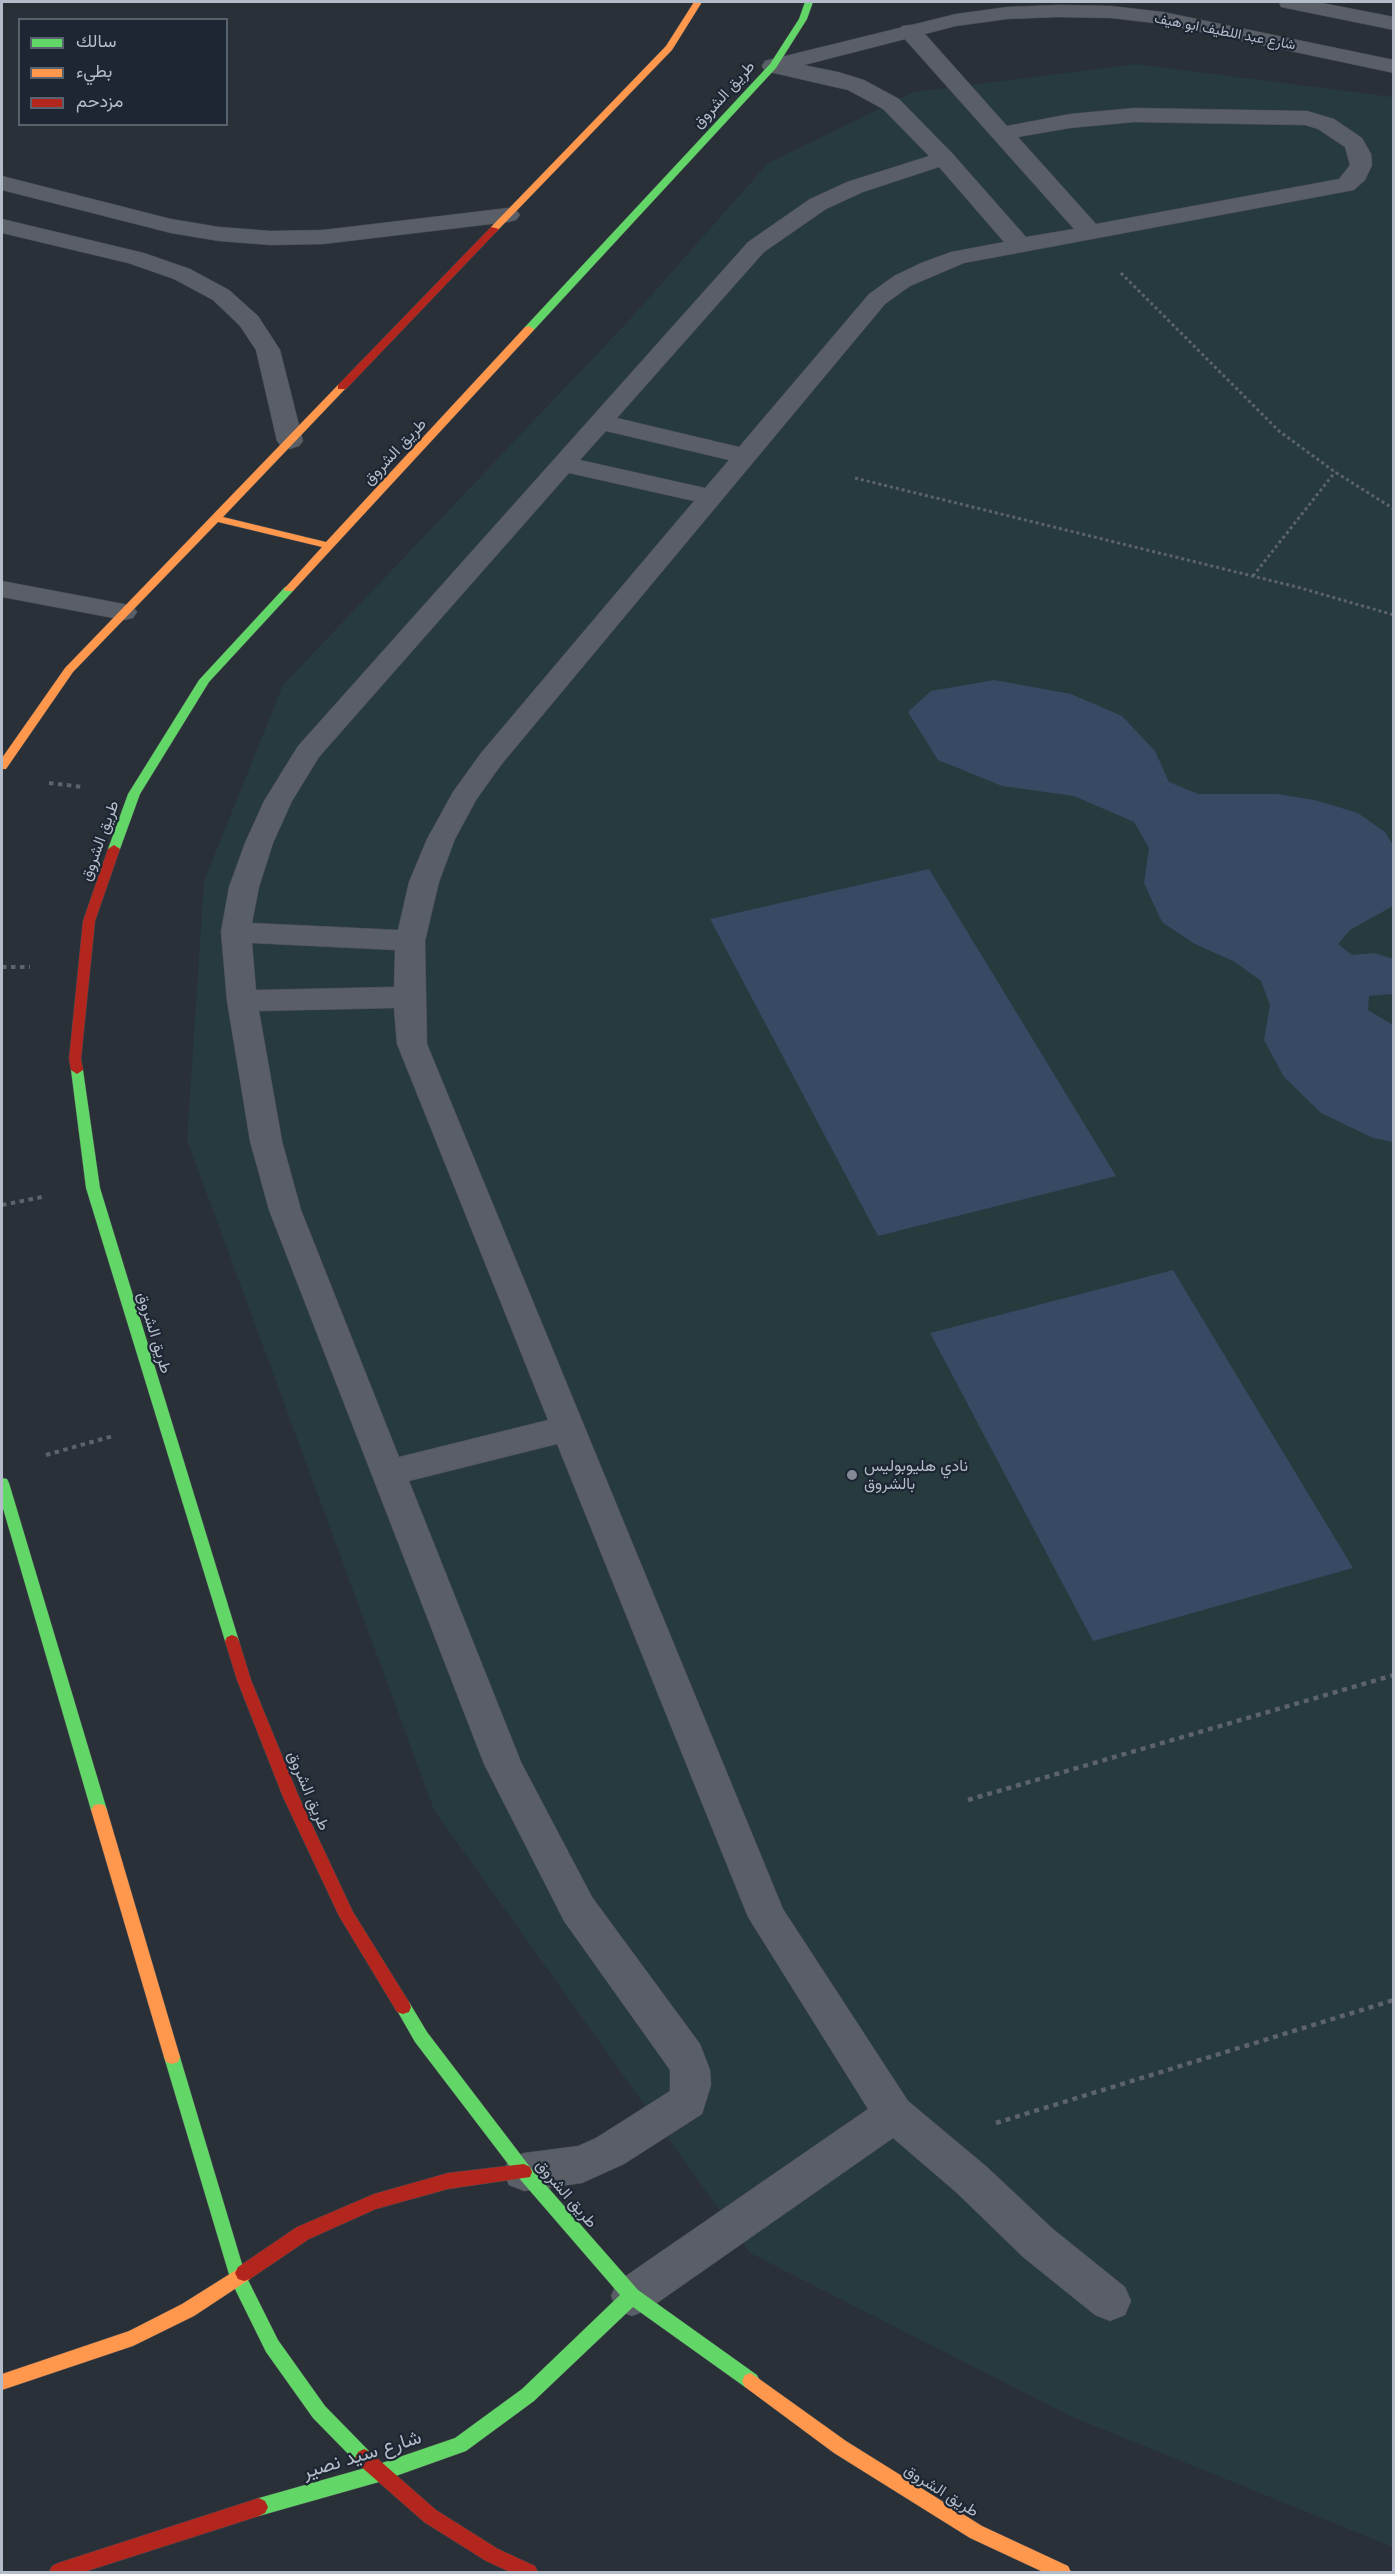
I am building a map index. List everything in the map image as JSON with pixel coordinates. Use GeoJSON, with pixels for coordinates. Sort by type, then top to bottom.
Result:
{"type":"FeatureCollection","features":[{"type":"Feature","properties":{"kind":"street"},"geometry":{"type":"LineString","coordinates":[[2,766],[69,670],[669,48],[698,2]]}},
{"type":"Feature","properties":{"kind":"street","name":"طريق الشروق"},"geometry":{"type":"LineString","coordinates":[[809,2],[803,19],[773,66],[205,680],[134,794],[89,921],[75,1059],[93,1188],[244,1680],[291,1797],[347,1916],[421,2037],[524,2172],[632,2296],[717,2354],[840,2447],[976,2532],[1062,2572]]}},
{"type":"Feature","properties":{"kind":"street"},"geometry":{"type":"LineString","coordinates":[[1289,2],[1394,24]]}},
{"type":"Feature","properties":{"kind":"street","name":"شارع عبد اللطيف ابو هيف"},"geometry":{"type":"LineString","coordinates":[[773,66],[956,20],[1007,13],[1164,10],[1394,67]]}},
{"type":"Feature","properties":{"kind":"street"},"geometry":{"type":"LineString","coordinates":[[910,31],[1090,232]]}},
{"type":"Feature","properties":{"kind":"street"},"geometry":{"type":"LineString","coordinates":[[773,66],[830,77],[878,96],[912,122],[1020,245]]}},
{"type":"Feature","properties":{"kind":"street"},"geometry":{"type":"LineString","coordinates":[[1000,134],[1070,121],[1134,115],[1307,118],[1342,133],[1354,143],[1360,154],[1361,165],[1357,175],[1346,185],[959,257],[928,268],[888,290],[877,299],[491,759],[463,798],[441,839],[423,882],[410,941],[409,997],[412,1044],[767,1917],[894,2114],[1038,2243],[1110,2301]]}},
{"type":"Feature","properties":{"kind":"street"},"geometry":{"type":"LineString","coordinates":[[2,2382],[133,2338],[188,2310],[237,2275],[303,2234],[374,2202],[448,2181],[582,2164],[610,2151],[688,2101],[691,2085],[686,2057],[578,1909],[503,1764],[285,1210],[266,1141],[242,1001],[236,932],[244,887],[258,843],[278,801],[308,752],[756,246],[802,214],[855,187],[944,158]]}},
{"type":"Feature","properties":{"kind":"street"},"geometry":{"type":"LineString","coordinates":[[2,183],[171,226],[219,234],[271,238],[323,237],[508,215]]}},
{"type":"Feature","properties":{"kind":"street"},"geometry":{"type":"LineString","coordinates":[[2,226],[136,258],[182,274],[221,295],[249,321],[267,350],[290,441]]}},
{"type":"Feature","properties":{"kind":"street"},"geometry":{"type":"LineString","coordinates":[[600,422],[746,456]]}},
{"type":"Feature","properties":{"kind":"street"},"geometry":{"type":"LineString","coordinates":[[563,464],[710,497]]}},
{"type":"Feature","properties":{"kind":"street"},"geometry":{"type":"LineString","coordinates":[[216,518],[329,546]]}},
{"type":"Feature","properties":{"kind":"street"},"geometry":{"type":"LineString","coordinates":[[2,589],[124,612]]}},
{"type":"Feature","properties":{"kind":"street"},"geometry":{"type":"LineString","coordinates":[[236,932],[410,941]]}},
{"type":"Feature","properties":{"kind":"street"},"geometry":{"type":"LineString","coordinates":[[242,1001],[409,997]]}},
{"type":"Feature","properties":{"kind":"street"},"geometry":{"type":"LineString","coordinates":[[388,1473],[568,1428]]}},
{"type":"Feature","properties":{"kind":"street"},"geometry":{"type":"LineString","coordinates":[[2,1483],[237,2275],[272,2346],[319,2412],[379,2473],[430,2516],[492,2555],[529,2572]]}},
{"type":"Feature","properties":{"kind":"street"},"geometry":{"type":"LineString","coordinates":[[632,2296],[894,2114]]}},
{"type":"Feature","properties":{"kind":"street","name":"شارع سيد نصير"},"geometry":{"type":"LineString","coordinates":[[58,2572],[220,2518],[379,2473],[460,2445],[528,2395],[632,2296]]}},
{"type":"Feature","properties":{"kind":"path"},"geometry":{"type":"LineString","coordinates":[[1050,239],[1088,254],[1124,274],[1279,431],[1335,472],[1394,509]]}},
{"type":"Feature","properties":{"kind":"path"},"geometry":{"type":"LineString","coordinates":[[1253,576],[1335,472]]}},
{"type":"Feature","properties":{"kind":"path"},"geometry":{"type":"LineString","coordinates":[[855,478],[1253,576],[1394,615]]}},
{"type":"Feature","properties":{"kind":"path"},"geometry":{"type":"LineString","coordinates":[[46,783],[134,794]]}},
{"type":"Feature","properties":{"kind":"path"},"geometry":{"type":"LineString","coordinates":[[36,1457],[163,1422]]}},
{"type":"Feature","properties":{"kind":"path"},"geometry":{"type":"LineString","coordinates":[[968,1800],[1394,1675]]}},
{"type":"Feature","properties":{"kind":"path"},"geometry":{"type":"LineString","coordinates":[[929,2144],[1394,2000]]}},
{"type":"Feature","properties":{"kind":"green space","name":"نادي هليوبوليس بالشروق"},"geometry":{"type":"Polygon","coordinates":[[[1136,64],[1393,97],[1393,2547],[1070,2416],[750,2253],[434,1810],[187,1140],[204,881],[283,685],[632,317],[768,163],[914,92],[1136,64]]]}},
{"type":"Feature","properties":{"kind":"water"},"geometry":{"type":"Polygon","coordinates":[[[994,680],[1071,694],[1122,716],[1155,751],[1169,782],[1198,794],[1277,794],[1315,800],[1358,813],[1385,832],[1393,845],[1393,906],[1350,930],[1338,944],[1352,955],[1375,953],[1393,959],[1393,994],[1369,996],[1368,1010],[1393,1025],[1393,1142],[1373,1138],[1321,1113],[1284,1077],[1264,1040],[1270,1005],[1261,981],[1235,962],[1195,944],[1162,922],[1144,883],[1149,848],[1134,822],[1074,796],[1002,786],[938,760],[908,712],[931,691],[994,680]]]}},
{"type":"Feature","properties":{"kind":"water"},"geometry":{"type":"Polygon","coordinates":[[[929,869],[1116,1176],[878,1236],[710,919],[929,869]]]}},
{"type":"Feature","properties":{"kind":"water"},"geometry":{"type":"Polygon","coordinates":[[[1173,1270],[1353,1568],[1093,1641],[930,1333],[1173,1270]]]}},
{"type":"Feature","properties":{"kind":"traffic: fast"},"geometry":{"type":"LineString","coordinates":[[529,329],[773,66],[803,19],[809,2]]}},
{"type":"Feature","properties":{"kind":"traffic: fast"},"geometry":{"type":"LineString","coordinates":[[114,849],[134,794],[205,680],[289,589]]}},
{"type":"Feature","properties":{"kind":"traffic: fast"},"geometry":{"type":"LineString","coordinates":[[77,1070],[93,1188],[232,1641]]}},
{"type":"Feature","properties":{"kind":"traffic: fast"},"geometry":{"type":"LineString","coordinates":[[2,1483],[99,1810]]}},
{"type":"Feature","properties":{"kind":"traffic: fast"},"geometry":{"type":"LineString","coordinates":[[403,2007],[421,2037],[524,2172],[632,2296],[751,2381]]}},
{"type":"Feature","properties":{"kind":"traffic: fast"},"geometry":{"type":"LineString","coordinates":[[172,2057],[237,2275],[272,2346],[319,2412],[364,2458]]}},
{"type":"Feature","properties":{"kind":"traffic: fast"},"geometry":{"type":"LineString","coordinates":[[259,2507],[379,2473],[460,2445],[528,2395],[632,2296]]}},
{"type":"Feature","properties":{"kind":"traffic: slow"},"geometry":{"type":"LineString","coordinates":[[494,229],[669,48],[698,2]]}},
{"type":"Feature","properties":{"kind":"traffic: slow"},"geometry":{"type":"LineString","coordinates":[[289,589],[529,329]]}},
{"type":"Feature","properties":{"kind":"traffic: slow"},"geometry":{"type":"LineString","coordinates":[[2,766],[69,670],[342,387]]}},
{"type":"Feature","properties":{"kind":"traffic: slow"},"geometry":{"type":"LineString","coordinates":[[216,518],[329,546]]}},
{"type":"Feature","properties":{"kind":"traffic: slow"},"geometry":{"type":"LineString","coordinates":[[99,1810],[172,2057]]}},
{"type":"Feature","properties":{"kind":"traffic: slow"},"geometry":{"type":"LineString","coordinates":[[2,2382],[133,2338],[188,2310],[244,2273]]}},
{"type":"Feature","properties":{"kind":"traffic: slow"},"geometry":{"type":"LineString","coordinates":[[751,2381],[840,2447],[976,2532],[1062,2572]]}},
{"type":"Feature","properties":{"kind":"traffic: jam"},"geometry":{"type":"LineString","coordinates":[[342,387],[494,229]]}},
{"type":"Feature","properties":{"kind":"traffic: jam"},"geometry":{"type":"LineString","coordinates":[[77,1070],[75,1059],[89,921],[114,849]]}},
{"type":"Feature","properties":{"kind":"traffic: jam"},"geometry":{"type":"LineString","coordinates":[[232,1641],[244,1680],[291,1797],[347,1916],[403,2007]]}},
{"type":"Feature","properties":{"kind":"traffic: jam"},"geometry":{"type":"LineString","coordinates":[[244,2273],[303,2233],[374,2202],[448,2181],[524,2172]]}},
{"type":"Feature","properties":{"kind":"traffic: jam"},"geometry":{"type":"LineString","coordinates":[[364,2458],[430,2516],[492,2555],[529,2572]]}},
{"type":"Feature","properties":{"kind":"traffic: jam"},"geometry":{"type":"LineString","coordinates":[[58,2572],[259,2507]]}},
{"type":"Feature","properties":{"kind":"place","name":"نادي هليوبوليس بالشروق"},"geometry":{"type":"Point","coordinates":[852,1475]}}]}
